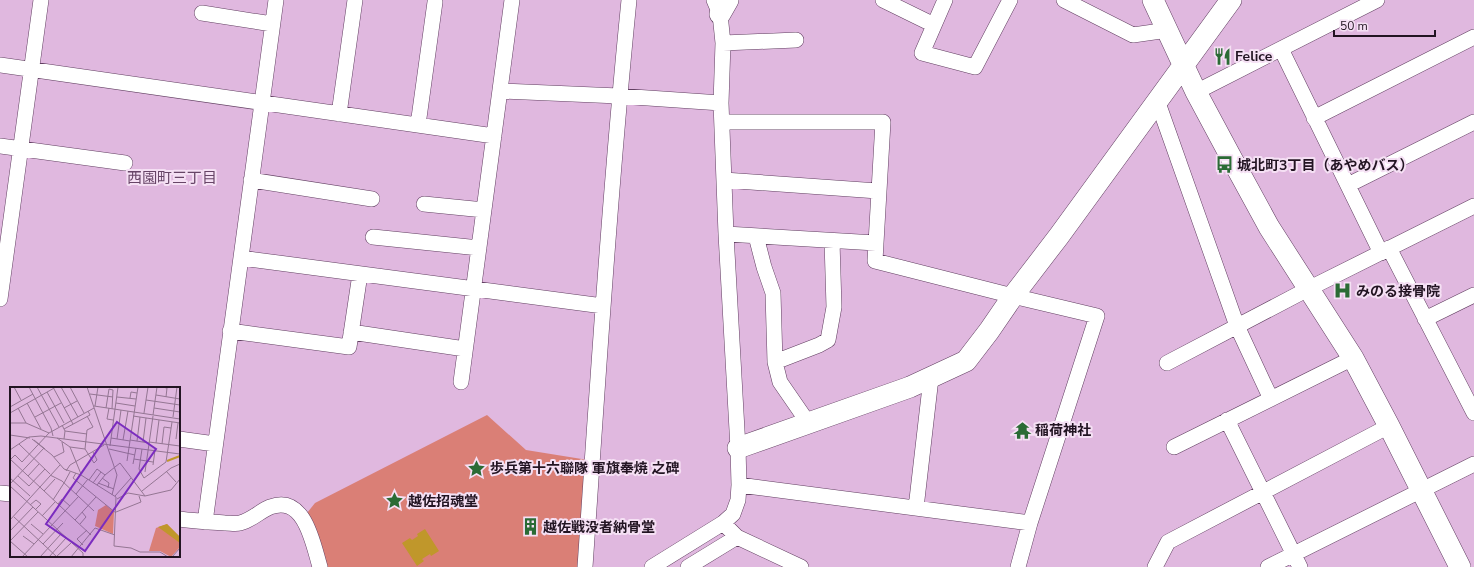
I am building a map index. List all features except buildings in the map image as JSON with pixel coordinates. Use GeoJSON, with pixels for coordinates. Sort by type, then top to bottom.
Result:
{"type":"FeatureCollection","features":[{"type":"Feature","properties":{"kind":"street"},"geometry":{"type":"LineString","coordinates":[[0,296],[5,220],[20,149],[41,0]]}},
{"type":"Feature","properties":{"kind":"street"},"geometry":{"type":"LineString","coordinates":[[204,522],[276,0]]}},
{"type":"Feature","properties":{"kind":"street"},"geometry":{"type":"LineString","coordinates":[[339,114],[355,0]]}},
{"type":"Feature","properties":{"kind":"street"},"geometry":{"type":"LineString","coordinates":[[461,382],[512,0]]}},
{"type":"Feature","properties":{"kind":"street"},"geometry":{"type":"LineString","coordinates":[[585,567],[619,96],[629,0]]}},
{"type":"Feature","properties":{"kind":"street"},"geometry":{"type":"LineString","coordinates":[[883,0],[934,25]]}},
{"type":"Feature","properties":{"kind":"street"},"geometry":{"type":"LineString","coordinates":[[945,0],[922,53],[975,67],[1010,0]]}},
{"type":"Feature","properties":{"kind":"street"},"geometry":{"type":"LineString","coordinates":[[1064,0],[1133,35],[1168,30]]}},
{"type":"Feature","properties":{"kind":"street"},"geometry":{"type":"LineString","coordinates":[[1153,0],[1196,92],[1269,227],[1353,358],[1389,426],[1456,566]]}},
{"type":"Feature","properties":{"kind":"street"},"geometry":{"type":"LineString","coordinates":[[738,448],[910,387],[966,361],[1231,0]]}},
{"type":"Feature","properties":{"kind":"street"},"geometry":{"type":"LineString","coordinates":[[1196,92],[1377,0]]}},
{"type":"Feature","properties":{"kind":"street"},"geometry":{"type":"LineString","coordinates":[[418,125],[435,2]]}},
{"type":"Feature","properties":{"kind":"street"},"geometry":{"type":"LineString","coordinates":[[653,567],[723,523],[733,514],[738,500],[738,448],[726,234],[721,103],[723,44],[721,5]]}},
{"type":"Feature","properties":{"kind":"street"},"geometry":{"type":"LineString","coordinates":[[202,13],[272,24]]}},
{"type":"Feature","properties":{"kind":"street"},"geometry":{"type":"LineString","coordinates":[[1314,118],[1474,37]]}},
{"type":"Feature","properties":{"kind":"street"},"geometry":{"type":"LineString","coordinates":[[723,44],[796,40]]}},
{"type":"Feature","properties":{"kind":"street"},"geometry":{"type":"LineString","coordinates":[[1281,49],[1348,185],[1425,319],[1468,386],[1474,413]]}},
{"type":"Feature","properties":{"kind":"street"},"geometry":{"type":"LineString","coordinates":[[0,65],[494,136]]}},
{"type":"Feature","properties":{"kind":"street"},"geometry":{"type":"LineString","coordinates":[[500,91],[619,96],[721,103]]}},
{"type":"Feature","properties":{"kind":"street"},"geometry":{"type":"LineString","coordinates":[[1158,100],[1237,326],[1271,399]]}},
{"type":"Feature","properties":{"kind":"street"},"geometry":{"type":"LineString","coordinates":[[722,122],[883,122],[875,261],[1097,316],[1030,523],[1018,567]]}},
{"type":"Feature","properties":{"kind":"street"},"geometry":{"type":"LineString","coordinates":[[1348,185],[1474,122]]}},
{"type":"Feature","properties":{"kind":"street"},"geometry":{"type":"LineString","coordinates":[[0,146],[125,163]]}},
{"type":"Feature","properties":{"kind":"street"},"geometry":{"type":"LineString","coordinates":[[251,180],[372,199]]}},
{"type":"Feature","properties":{"kind":"street"},"geometry":{"type":"LineString","coordinates":[[724,180],[878,191]]}},
{"type":"Feature","properties":{"kind":"street"},"geometry":{"type":"LineString","coordinates":[[424,204],[484,210]]}},
{"type":"Feature","properties":{"kind":"street"},"geometry":{"type":"LineString","coordinates":[[1167,363],[1308,289],[1474,206]]}},
{"type":"Feature","properties":{"kind":"street"},"geometry":{"type":"LineString","coordinates":[[726,234],[876,243]]}},
{"type":"Feature","properties":{"kind":"street"},"geometry":{"type":"LineString","coordinates":[[756,236],[764,267],[774,293],[775,362],[780,382],[809,424]]}},
{"type":"Feature","properties":{"kind":"street"},"geometry":{"type":"LineString","coordinates":[[373,237],[479,248]]}},
{"type":"Feature","properties":{"kind":"street"},"geometry":{"type":"LineString","coordinates":[[775,362],[819,346],[828,340],[834,307],[832,240]]}},
{"type":"Feature","properties":{"kind":"street"},"geometry":{"type":"LineString","coordinates":[[240,258],[603,306]]}},
{"type":"Feature","properties":{"kind":"street"},"geometry":{"type":"LineString","coordinates":[[230,331],[349,347],[360,274]]}},
{"type":"Feature","properties":{"kind":"street"},"geometry":{"type":"LineString","coordinates":[[1425,319],[1474,295]]}},
{"type":"Feature","properties":{"kind":"street"},"geometry":{"type":"LineString","coordinates":[[351,332],[465,349]]}},
{"type":"Feature","properties":{"kind":"street"},"geometry":{"type":"LineString","coordinates":[[1174,447],[1353,358]]}},
{"type":"Feature","properties":{"kind":"street"},"geometry":{"type":"LineString","coordinates":[[916,508],[931,378]]}},
{"type":"Feature","properties":{"kind":"street"},"geometry":{"type":"LineString","coordinates":[[1228,420],[1297,560]]}},
{"type":"Feature","properties":{"kind":"street"},"geometry":{"type":"LineString","coordinates":[[1155,567],[1168,542],[1389,426]]}},
{"type":"Feature","properties":{"kind":"street"},"geometry":{"type":"LineString","coordinates":[[180,439],[215,444]]}},
{"type":"Feature","properties":{"kind":"street"},"geometry":{"type":"LineString","coordinates":[[1268,567],[1297,560],[1421,491],[1474,464]]}},
{"type":"Feature","properties":{"kind":"street"},"geometry":{"type":"LineString","coordinates":[[739,484],[1030,523]]}},
{"type":"Feature","properties":{"kind":"street"},"geometry":{"type":"LineString","coordinates":[[0,493],[10,494]]}},
{"type":"Feature","properties":{"kind":"street"},"geometry":{"type":"LineString","coordinates":[[180,518],[204,522],[239,524],[254,518],[270,507],[282,505],[290,506],[296,509],[304,519],[320,567]]}},
{"type":"Feature","properties":{"kind":"street"},"geometry":{"type":"LineString","coordinates":[[723,523],[737,537],[791,565]]}},
{"type":"Feature","properties":{"kind":"street"},"geometry":{"type":"LineString","coordinates":[[688,567],[737,537]]}},
{"type":"Feature","properties":{"kind":"shaded area"},"geometry":{"type":"Polygon","coordinates":[[[487,415],[526,450],[588,460],[580,567],[326,567],[307,513],[315,503],[487,415]]]}},
{"type":"Feature","properties":{"kind":"shaded area"},"geometry":{"type":"Polygon","coordinates":[[[425,529],[439,551],[422,559],[424,561],[417,566],[402,543],[410,538],[412,540],[418,536],[417,534],[425,529]]]}},
{"type":"Feature","properties":{"kind":"place","name":"Felice"},"geometry":{"type":"Point","coordinates":[1222,56]}},
{"type":"Feature","properties":{"kind":"place","name":"城北町3丁目（あやめバス）"},"geometry":{"type":"Point","coordinates":[1224,165]}},
{"type":"Feature","properties":{"kind":"place","name":"みのる接骨院"},"geometry":{"type":"Point","coordinates":[1343,291]}},
{"type":"Feature","properties":{"kind":"place","name":"稲荷神社"},"geometry":{"type":"Point","coordinates":[1022,430]}},
{"type":"Feature","properties":{"kind":"place","name":"歩兵第十六聯隊 軍旗奉焼 之碑"},"geometry":{"type":"Point","coordinates":[477,468]}},
{"type":"Feature","properties":{"kind":"place","name":"越佐招魂堂"},"geometry":{"type":"Point","coordinates":[395,501]}},
{"type":"Feature","properties":{"kind":"place","name":"越佐戦没者納骨堂"},"geometry":{"type":"Point","coordinates":[530,527]}},
{"type":"Feature","properties":{"kind":"district","name":"西園町三丁目"},"geometry":{"type":"Point","coordinates":[172,178]}}]}
